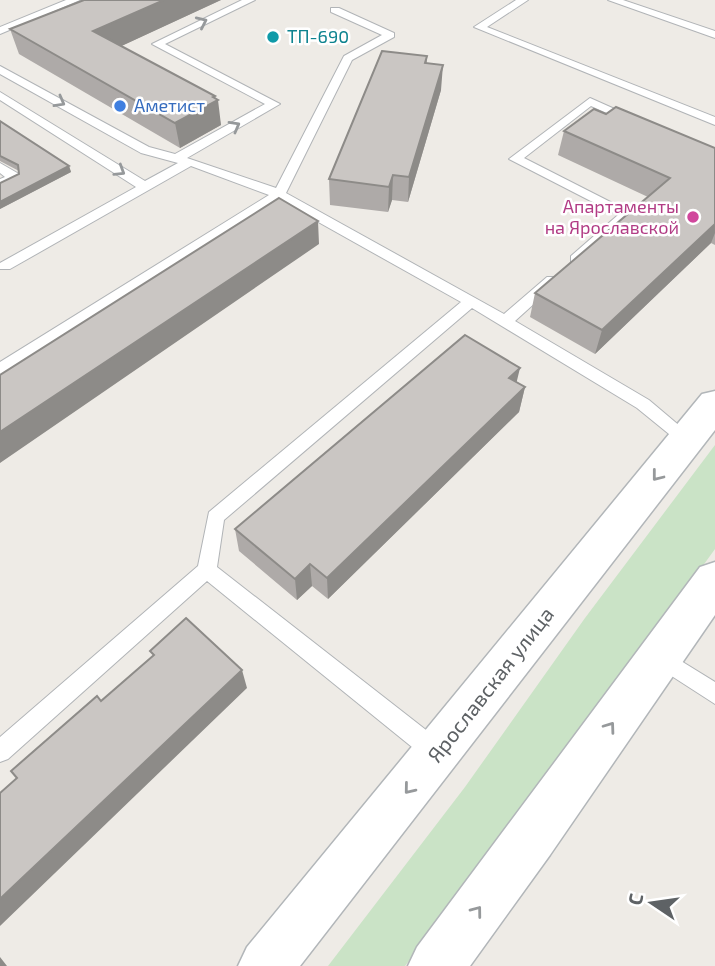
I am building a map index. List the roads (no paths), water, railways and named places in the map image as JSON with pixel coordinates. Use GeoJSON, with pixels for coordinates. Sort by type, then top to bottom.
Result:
{"type":"FeatureCollection","features":[{"type":"Feature","properties":{"kind":"main road","name":"Ярославская улица"},"geometry":{"type":"LineString","coordinates":[[266,966],[715,404]]}},
{"type":"Feature","properties":{"kind":"main road"},"geometry":{"type":"LineString","coordinates":[[436,966],[715,580]]}},
{"type":"Feature","properties":{"kind":"lane"},"geometry":{"type":"LineString","coordinates":[[0,31],[75,0]]}},
{"type":"Feature","properties":{"kind":"lane"},"geometry":{"type":"LineString","coordinates":[[5,266],[145,187],[274,104],[157,44],[250,0]]}},
{"type":"Feature","properties":{"kind":"lane"},"geometry":{"type":"LineString","coordinates":[[523,0],[479,27],[715,121]]}},
{"type":"Feature","properties":{"kind":"lane"},"geometry":{"type":"LineString","coordinates":[[613,0],[715,35]]}},
{"type":"Feature","properties":{"kind":"lane"},"geometry":{"type":"LineString","coordinates":[[0,370],[279,194],[348,58],[390,35],[335,10]]}},
{"type":"Feature","properties":{"kind":"lane"},"geometry":{"type":"LineString","coordinates":[[0,69],[145,150],[279,194],[471,301],[653,410],[686,438]]}},
{"type":"Feature","properties":{"kind":"lane"},"geometry":{"type":"LineString","coordinates":[[0,95],[145,187]]}},
{"type":"Feature","properties":{"kind":"lane"},"geometry":{"type":"LineString","coordinates":[[504,322],[627,214],[515,159],[590,101],[640,122]]}},
{"type":"Feature","properties":{"kind":"lane"},"geometry":{"type":"LineString","coordinates":[[0,167],[14,177],[0,184]]}},
{"type":"Feature","properties":{"kind":"lane"},"geometry":{"type":"LineString","coordinates":[[0,751],[207,570],[215,517],[471,301]]}},
{"type":"Feature","properties":{"kind":"lane"},"geometry":{"type":"LineString","coordinates":[[207,570],[437,754]]}},
{"type":"Feature","properties":{"kind":"lane"},"geometry":{"type":"LineString","coordinates":[[660,657],[715,694]]}},
{"type":"Feature","properties":{"kind":"place","name":"ТП-690"},"geometry":{"type":"Point","coordinates":[273,37]}},
{"type":"Feature","properties":{"kind":"place","name":"Аметист"},"geometry":{"type":"Point","coordinates":[120,106]}},
{"type":"Feature","properties":{"kind":"place","name":"Апартаменты на Ярославской"},"geometry":{"type":"Point","coordinates":[693,217]}}]}
